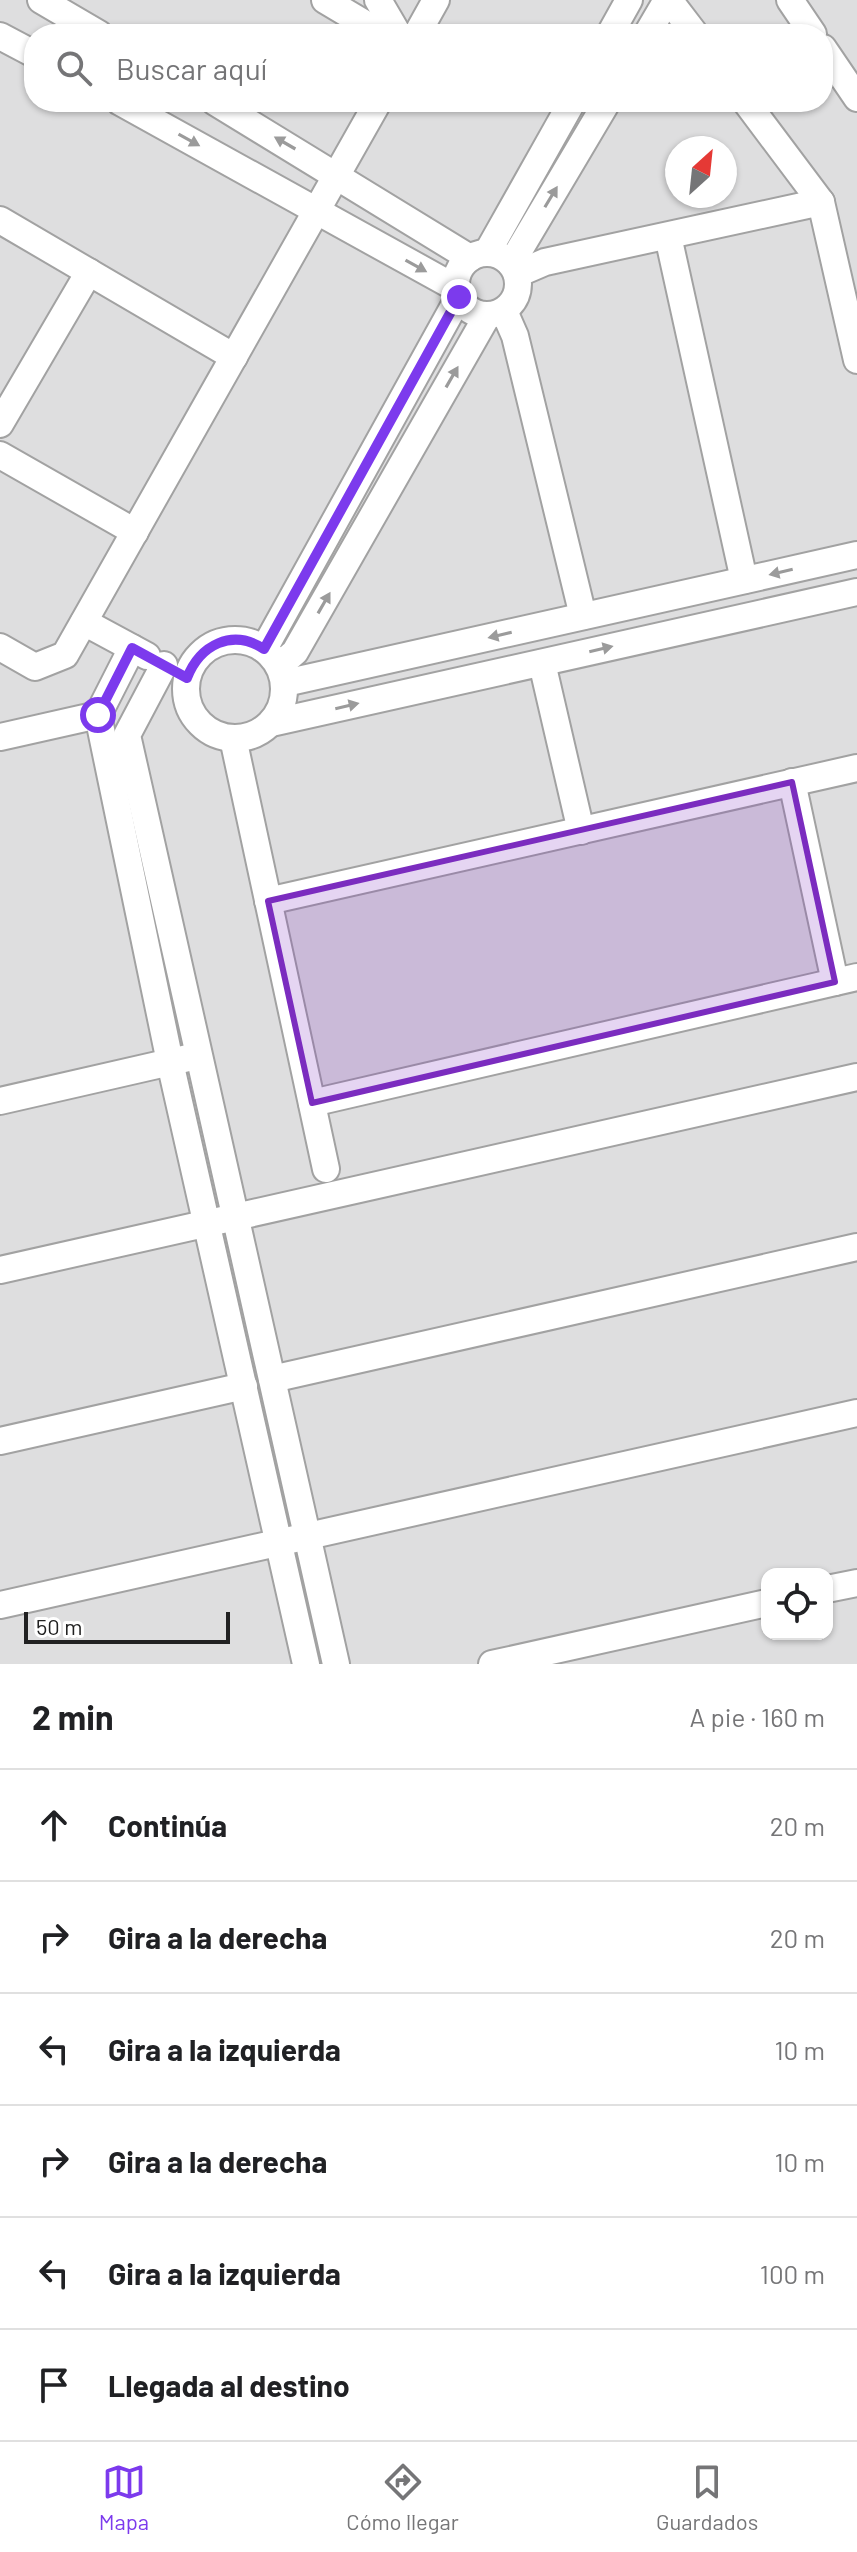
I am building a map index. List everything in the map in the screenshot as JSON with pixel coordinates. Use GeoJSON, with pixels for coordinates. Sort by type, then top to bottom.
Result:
{"type":"FeatureCollection","features":[{"type":"Feature","properties":{"kind":"street"},"geometry":{"type":"LineString","coordinates":[[41,0],[82,24]]}},
{"type":"Feature","properties":{"kind":"street"},"geometry":{"type":"LineString","coordinates":[[325,0],[365,24]]}},
{"type":"Feature","properties":{"kind":"street"},"geometry":{"type":"LineString","coordinates":[[378,0],[392,24]]}},
{"type":"Feature","properties":{"kind":"street"},"geometry":{"type":"LineString","coordinates":[[423,24],[436,0]]}},
{"type":"Feature","properties":{"kind":"street"},"geometry":{"type":"LineString","coordinates":[[616,24],[629,0]]}},
{"type":"Feature","properties":{"kind":"street"},"geometry":{"type":"LineString","coordinates":[[653,24],[668,0],[687,24]]}},
{"type":"Feature","properties":{"kind":"street"},"geometry":{"type":"LineString","coordinates":[[790,0],[806,24]]}},
{"type":"Feature","properties":{"kind":"street"},"geometry":{"type":"LineString","coordinates":[[0,36],[24,49]]}},
{"type":"Feature","properties":{"kind":"street"},"geometry":{"type":"LineString","coordinates":[[833,63],[857,98]]}},
{"type":"Feature","properties":{"kind":"street"},"geometry":{"type":"LineString","coordinates":[[138,112],[317,210],[457,292],[470,310],[495,313],[515,336],[583,616]]}},
{"type":"Feature","properties":{"kind":"street"},"geometry":{"type":"LineString","coordinates":[[232,112],[496,262],[515,298],[495,313],[295,652],[276,666]]}},
{"type":"Feature","properties":{"kind":"street"},"geometry":{"type":"LineString","coordinates":[[0,647],[35,667],[65,655],[372,112]]}},
{"type":"Feature","properties":{"kind":"street"},"geometry":{"type":"LineString","coordinates":[[496,262],[567,112]]}},
{"type":"Feature","properties":{"kind":"street"},"geometry":{"type":"LineString","coordinates":[[496,262],[600,112]]}},
{"type":"Feature","properties":{"kind":"street"},"geometry":{"type":"LineString","coordinates":[[754,112],[821,202],[857,360]]}},
{"type":"Feature","properties":{"kind":"street"},"geometry":{"type":"LineString","coordinates":[[271,723],[284,700],[276,666],[457,292],[459,271],[496,262],[545,262],[821,202]]}},
{"type":"Feature","properties":{"kind":"street"},"geometry":{"type":"LineString","coordinates":[[0,220],[234,357]]}},
{"type":"Feature","properties":{"kind":"street"},"geometry":{"type":"LineString","coordinates":[[668,236],[744,580]]}},
{"type":"Feature","properties":{"kind":"street"},"geometry":{"type":"LineString","coordinates":[[0,424],[89,272]]}},
{"type":"Feature","properties":{"kind":"street"},"geometry":{"type":"LineString","coordinates":[[0,455],[135,532]]}},
{"type":"Feature","properties":{"kind":"street"},"geometry":{"type":"LineString","coordinates":[[336,1664],[127,735],[175,672],[220,641],[237,639],[276,666],[583,616],[857,555]]}},
{"type":"Feature","properties":{"kind":"street"},"geometry":{"type":"LineString","coordinates":[[84,622],[175,672],[201,725],[233,738],[250,736],[271,723],[857,592]]}},
{"type":"Feature","properties":{"kind":"street"},"geometry":{"type":"LineString","coordinates":[[132,648],[98,715],[170,1062],[306,1664]]}},
{"type":"Feature","properties":{"kind":"street"},"geometry":{"type":"LineString","coordinates":[[542,663],[581,831]]}},
{"type":"Feature","properties":{"kind":"street"},"geometry":{"type":"LineString","coordinates":[[0,737],[98,715]]}},
{"type":"Feature","properties":{"kind":"street"},"geometry":{"type":"LineString","coordinates":[[233,738],[326,1169]]}},
{"type":"Feature","properties":{"kind":"street"},"geometry":{"type":"LineString","coordinates":[[268,901],[857,768]]}},
{"type":"Feature","properties":{"kind":"street"},"geometry":{"type":"LineString","coordinates":[[312,1103],[846,980],[792,782]]}},
{"type":"Feature","properties":{"kind":"street"},"geometry":{"type":"LineString","coordinates":[[0,1098],[199,1055]]}},
{"type":"Feature","properties":{"kind":"street"},"geometry":{"type":"LineString","coordinates":[[0,1270],[857,1077]]}},
{"type":"Feature","properties":{"kind":"street"},"geometry":{"type":"LineString","coordinates":[[272,1379],[857,1247]]}},
{"type":"Feature","properties":{"kind":"street"},"geometry":{"type":"LineString","coordinates":[[0,1441],[244,1386]]}},
{"type":"Feature","properties":{"kind":"street"},"geometry":{"type":"LineString","coordinates":[[0,1605],[857,1413]]}},
{"type":"Feature","properties":{"kind":"street"},"geometry":{"type":"LineString","coordinates":[[833,1588],[857,1583]]}},
{"type":"Feature","properties":{"kind":"street"},"geometry":{"type":"LineString","coordinates":[[492,1664],[761,1604]]}},
{"type":"Feature","properties":{"kind":"highlighted area"},"geometry":{"type":"Polygon","coordinates":[[[792,782],[835,982],[312,1103],[268,901],[792,782]]]}},
{"type":"Feature","properties":{"kind":"shaded area"},"geometry":{"type":"Polygon","coordinates":[[[0,0],[857,0],[857,1664],[0,1664],[0,0]]]}},
{"type":"Feature","properties":{"kind":"route"},"geometry":{"type":"LineString","coordinates":[[98,715],[132,648],[187,678],[193,662],[205,649],[220,641],[237,639],[264,649],[459,297]]}}]}
